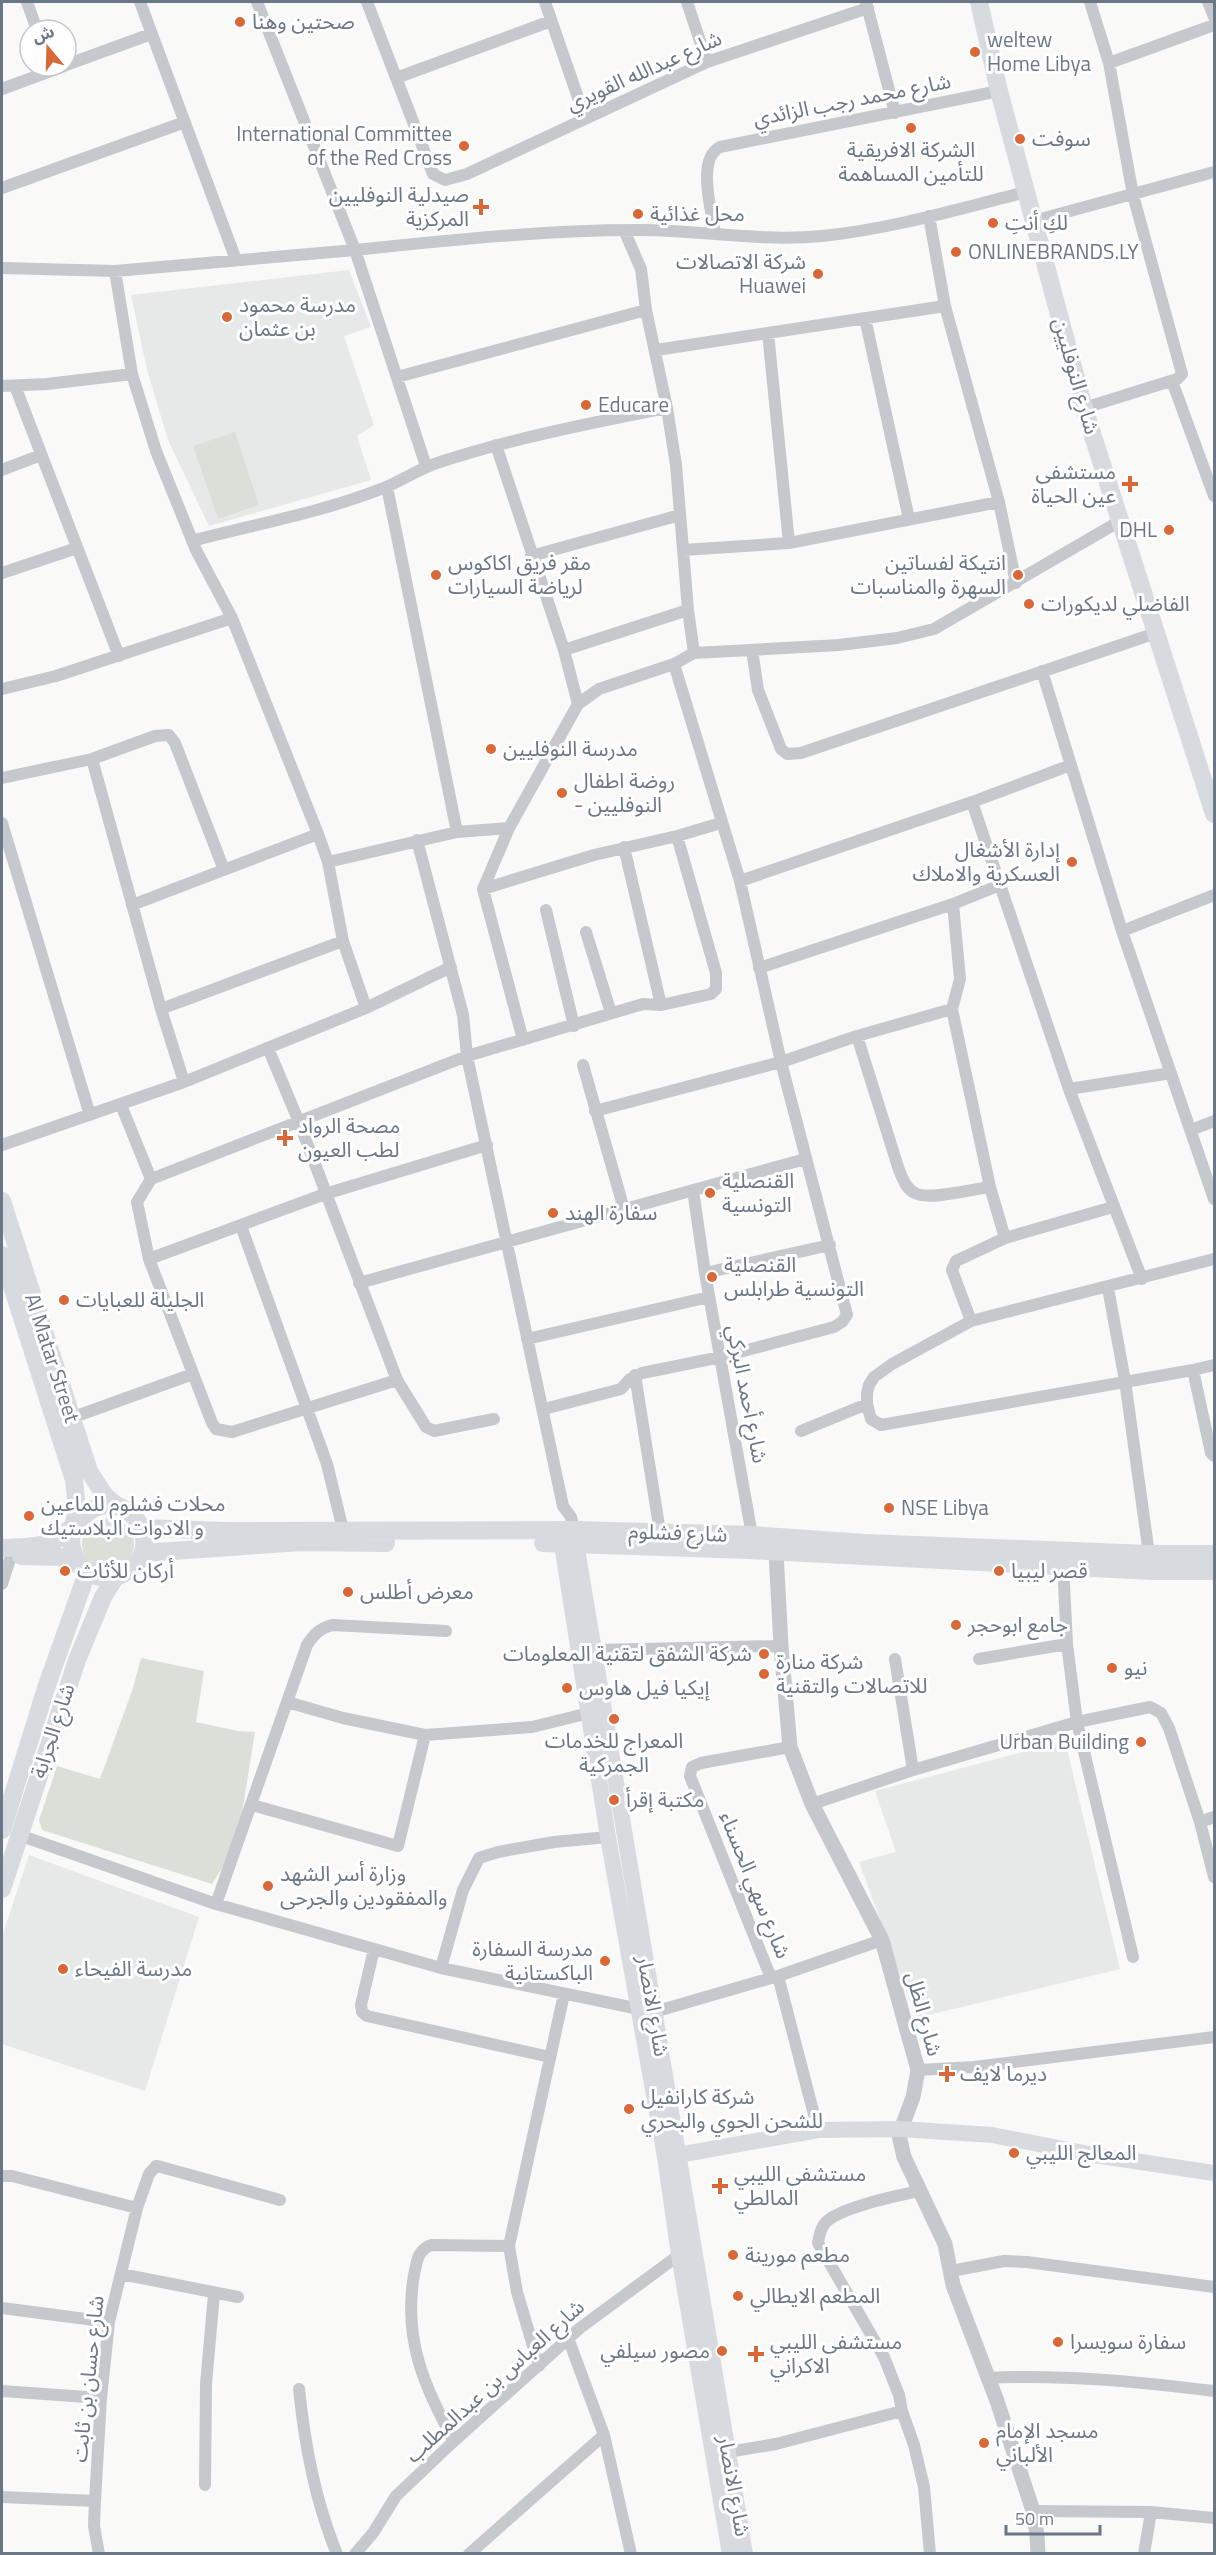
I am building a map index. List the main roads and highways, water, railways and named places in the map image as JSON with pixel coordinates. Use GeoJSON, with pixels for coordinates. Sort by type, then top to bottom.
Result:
{"type":"FeatureCollection","features":[{"type":"Feature","properties":{"kind":"main road","name":"شارع النوفليين"},"geometry":{"type":"LineString","coordinates":[[979,2],[999,91],[1084,408],[1213,805]]}},
{"type":"Feature","properties":{"kind":"main road","name":"Al Matar Street"},"geometry":{"type":"LineString","coordinates":[[2,1201],[89,1471],[105,1496],[117,1506]]}},
{"type":"Feature","properties":{"kind":"main road"},"geometry":{"type":"LineString","coordinates":[[2,1255],[74,1480],[77,1500],[71,1545],[83,1569]]}},
{"type":"Feature","properties":{"kind":"main road"},"geometry":{"type":"LineString","coordinates":[[117,1506],[128,1511],[142,1528],[144,1540],[137,1564],[127,1573],[115,1578],[105,1578],[60,1557],[5,1554],[52,1541],[74,1527],[87,1511],[97,1507],[117,1506]]}},
{"type":"Feature","properties":{"kind":"main road","name":"شارع فشلوم"},"geometry":{"type":"LineString","coordinates":[[142,1528],[225,1531],[343,1530],[568,1537],[776,1552],[1152,1571],[1215,1571]]}},
{"type":"Feature","properties":{"kind":"main road","name":"شارع فشلوم"},"geometry":{"type":"LineString","coordinates":[[142,1553],[302,1542],[568,1537],[660,1532],[752,1535],[865,1543],[1149,1554],[1215,1554]]}},
{"type":"Feature","properties":{"kind":"main road","name":"شارع الانصار"},"geometry":{"type":"LineString","coordinates":[[568,1537],[594,1650],[647,2010],[679,2255],[728,2452],[745,2553]]}},
{"type":"Feature","properties":{"kind":"main road","name":"شارع الانصار"},"geometry":{"type":"LineString","coordinates":[[568,1537],[589,1713],[608,1837],[678,2155],[730,2553]]}},
{"type":"Feature","properties":{"kind":"main road","name":"شارع الجرابة"},"geometry":{"type":"LineString","coordinates":[[2,1889],[10,1832],[47,1685],[83,1569]]}},
{"type":"Feature","properties":{"kind":"main road","name":"شارع الجرابة"},"geometry":{"type":"LineString","coordinates":[[10,1832],[77,1660],[104,1597],[115,1578]]}},
{"type":"Feature","properties":{"kind":"main road"},"geometry":{"type":"LineString","coordinates":[[678,2155],[818,2130],[900,2129],[992,2135],[1094,2155],[1215,2173]]}},
{"type":"Feature","properties":{"kind":"place","name":"صحتين وهنا"},"geometry":{"type":"Point","coordinates":[240,22]}},
{"type":"Feature","properties":{"kind":"place","name":"weltew Home Libya"},"geometry":{"type":"Point","coordinates":[975,52]}},
{"type":"Feature","properties":{"kind":"place","name":"الشركة الافريقية للتأمين المساهمة"},"geometry":{"type":"Point","coordinates":[911,128]}},
{"type":"Feature","properties":{"kind":"place","name":"سوفت"},"geometry":{"type":"Point","coordinates":[1020,139]}},
{"type":"Feature","properties":{"kind":"place","name":"International Committee of the Red Cross"},"geometry":{"type":"Point","coordinates":[464,146]}},
{"type":"Feature","properties":{"kind":"place","name":"صيدلية النوفليين المركزية"},"geometry":{"type":"Point","coordinates":[481,207]}},
{"type":"Feature","properties":{"kind":"place","name":"محل غذائية"},"geometry":{"type":"Point","coordinates":[638,214]}},
{"type":"Feature","properties":{"kind":"place","name":"لكِ أنتِ"},"geometry":{"type":"Point","coordinates":[993,223]}},
{"type":"Feature","properties":{"kind":"place","name":"ONLINEBRANDS.LY"},"geometry":{"type":"Point","coordinates":[956,252]}},
{"type":"Feature","properties":{"kind":"place","name":"شركة الاتصالات Huawei"},"geometry":{"type":"Point","coordinates":[818,274]}},
{"type":"Feature","properties":{"kind":"place","name":"مدرسة محمود بن عثمان"},"geometry":{"type":"Point","coordinates":[227,317]}},
{"type":"Feature","properties":{"kind":"place","name":"Educare"},"geometry":{"type":"Point","coordinates":[586,405]}},
{"type":"Feature","properties":{"kind":"place","name":"مستشفى عين الحياة"},"geometry":{"type":"Point","coordinates":[1130,484]}},
{"type":"Feature","properties":{"kind":"place","name":"DHL"},"geometry":{"type":"Point","coordinates":[1169,530]}},
{"type":"Feature","properties":{"kind":"place","name":"مقر فريق اكاكوس لرياضة السيارات"},"geometry":{"type":"Point","coordinates":[436,575]}},
{"type":"Feature","properties":{"kind":"place","name":"انتيكة لفساتين السهرة والمناسبات"},"geometry":{"type":"Point","coordinates":[1018,575]}},
{"type":"Feature","properties":{"kind":"place","name":"الفاضلي لديكورات"},"geometry":{"type":"Point","coordinates":[1029,604]}},
{"type":"Feature","properties":{"kind":"place","name":"مدرسة النوفليين"},"geometry":{"type":"Point","coordinates":[491,749]}},
{"type":"Feature","properties":{"kind":"place","name":"روضة اطفال - النوفليين"},"geometry":{"type":"Point","coordinates":[562,793]}},
{"type":"Feature","properties":{"kind":"place","name":"إدارة الأشغال العسكرية والاملاك"},"geometry":{"type":"Point","coordinates":[1072,862]}},
{"type":"Feature","properties":{"kind":"place","name":"مصحة الرواد لطب العيون"},"geometry":{"type":"Point","coordinates":[285,1138]}},
{"type":"Feature","properties":{"kind":"place","name":"القنصلية التونسية"},"geometry":{"type":"Point","coordinates":[710,1193]}},
{"type":"Feature","properties":{"kind":"place","name":"سفارة الهند"},"geometry":{"type":"Point","coordinates":[553,1213]}},
{"type":"Feature","properties":{"kind":"place","name":"القنصلية التونسية طرابلس"},"geometry":{"type":"Point","coordinates":[712,1277]}},
{"type":"Feature","properties":{"kind":"place","name":"الجليلة للعبايات"},"geometry":{"type":"Point","coordinates":[64,1300]}},
{"type":"Feature","properties":{"kind":"place","name":"NSE Libya"},"geometry":{"type":"Point","coordinates":[889,1508]}},
{"type":"Feature","properties":{"kind":"place","name":"محلات فشلوم للماعين و الادوات البلاستيك"},"geometry":{"type":"Point","coordinates":[29,1516]}},
{"type":"Feature","properties":{"kind":"place","name":"أركان للأثاث"},"geometry":{"type":"Point","coordinates":[65,1571]}},
{"type":"Feature","properties":{"kind":"place","name":"قصر ليبيا"},"geometry":{"type":"Point","coordinates":[999,1571]}},
{"type":"Feature","properties":{"kind":"place","name":"معرض أطلس"},"geometry":{"type":"Point","coordinates":[348,1592]}},
{"type":"Feature","properties":{"kind":"place","name":"جامع ابوحجر"},"geometry":{"type":"Point","coordinates":[956,1625]}},
{"type":"Feature","properties":{"kind":"place","name":"شركة الشفق لتقنية المعلومات"},"geometry":{"type":"Point","coordinates":[764,1654]}},
{"type":"Feature","properties":{"kind":"place","name":"نيو"},"geometry":{"type":"Point","coordinates":[1112,1668]}},
{"type":"Feature","properties":{"kind":"place","name":"شركة منارة للاتصالات والتقنية"},"geometry":{"type":"Point","coordinates":[764,1674]}},
{"type":"Feature","properties":{"kind":"place","name":"إيكيا فيل هاوس"},"geometry":{"type":"Point","coordinates":[567,1688]}},
{"type":"Feature","properties":{"kind":"place","name":"المعراج للخدمات الجمركية"},"geometry":{"type":"Point","coordinates":[614,1719]}},
{"type":"Feature","properties":{"kind":"place","name":"Urban Building"},"geometry":{"type":"Point","coordinates":[1141,1742]}},
{"type":"Feature","properties":{"kind":"place","name":"مكتبة إقرأ"},"geometry":{"type":"Point","coordinates":[614,1800]}},
{"type":"Feature","properties":{"kind":"place","name":"وزارة أسر الشهد والمفقودين والجرحى"},"geometry":{"type":"Point","coordinates":[268,1886]}},
{"type":"Feature","properties":{"kind":"place","name":"مدرسة السفارة الباكستانية"},"geometry":{"type":"Point","coordinates":[605,1961]}},
{"type":"Feature","properties":{"kind":"place","name":"مدرسة الفيحاء"},"geometry":{"type":"Point","coordinates":[63,1969]}},
{"type":"Feature","properties":{"kind":"place","name":"ديرما لايف"},"geometry":{"type":"Point","coordinates":[947,2074]}},
{"type":"Feature","properties":{"kind":"place","name":"شركة كارانفيل للشحن الجوي والبحري"},"geometry":{"type":"Point","coordinates":[629,2109]}},
{"type":"Feature","properties":{"kind":"place","name":"المعالج الليبي"},"geometry":{"type":"Point","coordinates":[1014,2153]}},
{"type":"Feature","properties":{"kind":"place","name":"مستشفي الليبي المالطي"},"geometry":{"type":"Point","coordinates":[720,2186]}},
{"type":"Feature","properties":{"kind":"place","name":"مطعم مورينة"},"geometry":{"type":"Point","coordinates":[733,2255]}},
{"type":"Feature","properties":{"kind":"place","name":"المطعم الايطالي"},"geometry":{"type":"Point","coordinates":[738,2296]}},
{"type":"Feature","properties":{"kind":"place","name":"سفارة سويسرا"},"geometry":{"type":"Point","coordinates":[1058,2342]}},
{"type":"Feature","properties":{"kind":"place","name":"مصور سيلفي"},"geometry":{"type":"Point","coordinates":[722,2351]}},
{"type":"Feature","properties":{"kind":"place","name":"مستشفى الليبي الاكراني"},"geometry":{"type":"Point","coordinates":[756,2354]}},
{"type":"Feature","properties":{"kind":"place","name":"مسجد الإمام الألباني"},"geometry":{"type":"Point","coordinates":[984,2443]}}]}
